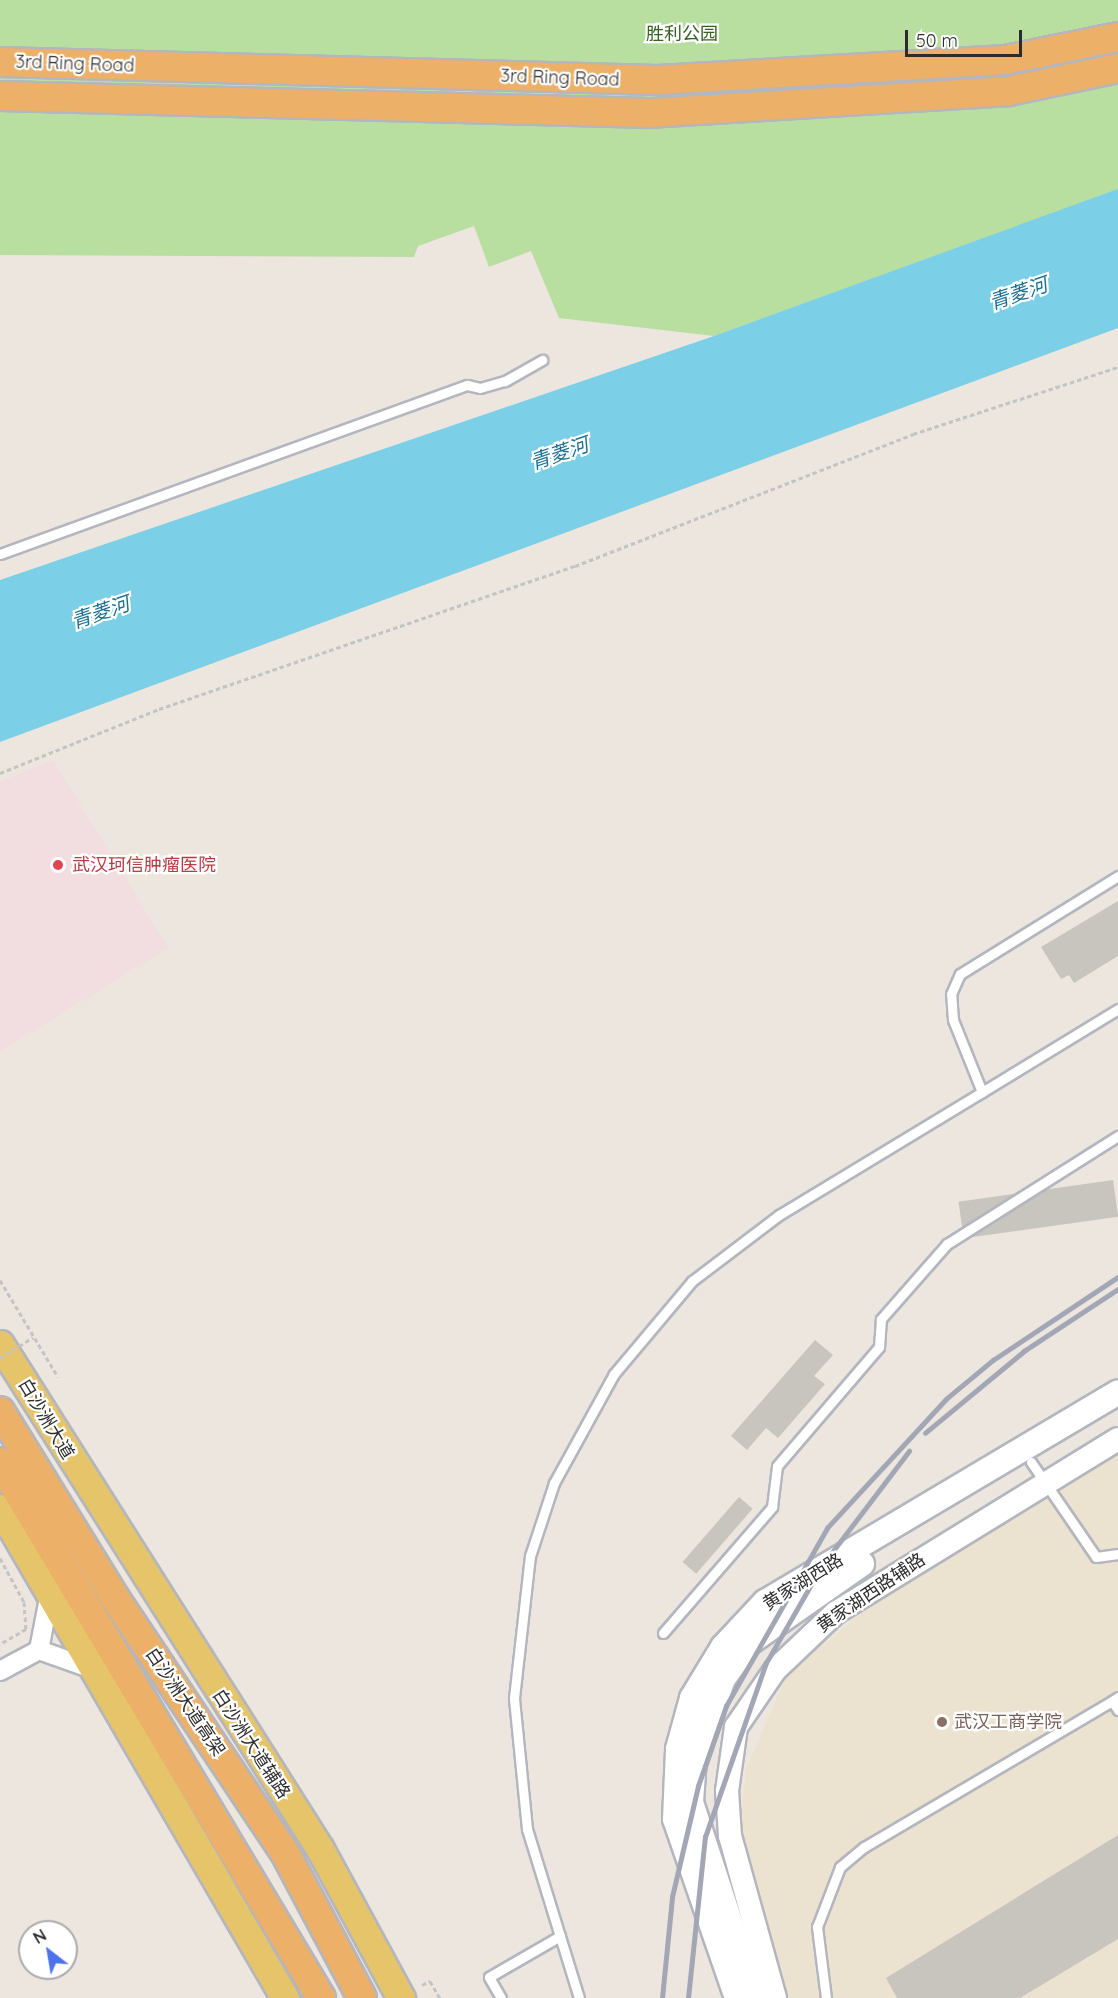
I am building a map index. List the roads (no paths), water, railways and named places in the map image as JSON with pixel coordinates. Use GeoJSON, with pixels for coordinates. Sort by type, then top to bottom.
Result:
{"type":"FeatureCollection","features":[{"type":"Feature","properties":{"kind":"highway","name":"3rd Ring Road"},"geometry":{"type":"LineString","coordinates":[[0,62],[658,81],[1005,60],[1118,37]]}},
{"type":"Feature","properties":{"kind":"highway"},"geometry":{"type":"LineString","coordinates":[[0,46],[172,66]]}},
{"type":"Feature","properties":{"kind":"highway","name":"3rd Ring Road"},"geometry":{"type":"LineString","coordinates":[[0,96],[650,113],[1009,91],[1118,68]]}},
{"type":"Feature","properties":{"kind":"highway","name":"白沙洲大道高架"},"geometry":{"type":"LineString","coordinates":[[0,1411],[115,1598],[284,1851],[362,1998]]}},
{"type":"Feature","properties":{"kind":"highway","name":"白沙洲大道高架"},"geometry":{"type":"LineString","coordinates":[[0,1462],[92,1611],[321,1998]]}},
{"type":"Feature","properties":{"kind":"highway"},"geometry":{"type":"LineString","coordinates":[[92,1611],[305,1998]]}},
{"type":"Feature","properties":{"kind":"highway"},"geometry":{"type":"LineString","coordinates":[[284,1851],[333,1911],[379,1998]]}},
{"type":"Feature","properties":{"kind":"main road","name":"白沙洲大道"},"geometry":{"type":"LineString","coordinates":[[0,1344],[92,1495]]}},
{"type":"Feature","properties":{"kind":"main road","name":"黄家湖西路"},"geometry":{"type":"LineString","coordinates":[[737,1998],[675,1820],[678,1749],[692,1698],[723,1647],[765,1602],[1118,1392]]}},
{"type":"Feature","properties":{"kind":"main road","name":"黄家湖西路"},"geometry":{"type":"LineString","coordinates":[[755,1998],[691,1802],[694,1763],[723,1679],[749,1643],[838,1579],[1118,1409]]}},
{"type":"Feature","properties":{"kind":"main road","name":"白沙洲大道辅路"},"geometry":{"type":"LineString","coordinates":[[92,1495],[412,1991]]}},
{"type":"Feature","properties":{"kind":"main road"},"geometry":{"type":"LineString","coordinates":[[0,1508],[50,1598],[285,1998]]}},
{"type":"Feature","properties":{"kind":"street","name":"黄家湖西路辅路"},"geometry":{"type":"LineString","coordinates":[[775,1998],[730,1836],[728,1791],[735,1727],[775,1670],[835,1613],[1118,1439]]}},
{"type":"Feature","properties":{"kind":"street"},"geometry":{"type":"LineString","coordinates":[[39,1650],[50,1598]]}},
{"type":"Feature","properties":{"kind":"street"},"geometry":{"type":"LineString","coordinates":[[0,1671],[39,1650],[92,1669]]}},
{"type":"Feature","properties":{"kind":"lane"},"geometry":{"type":"LineString","coordinates":[[0,554],[467,385],[480,388],[505,381],[542,360]]}},
{"type":"Feature","properties":{"kind":"lane"},"geometry":{"type":"LineString","coordinates":[[982,1092],[953,1020],[951,994],[960,974],[1118,876]]}},
{"type":"Feature","properties":{"kind":"lane"},"geometry":{"type":"LineString","coordinates":[[579,1998],[527,1829],[514,1698],[530,1556],[554,1483],[614,1374],[692,1281],[779,1215],[1118,1009]]}},
{"type":"Feature","properties":{"kind":"lane"},"geometry":{"type":"LineString","coordinates":[[663,1633],[772,1507],[777,1466],[879,1347],[881,1319],[947,1244],[1118,1136]]}},
{"type":"Feature","properties":{"kind":"lane"},"geometry":{"type":"LineString","coordinates":[[1031,1462],[1096,1557],[1118,1554]]}},
{"type":"Feature","properties":{"kind":"lane"},"geometry":{"type":"LineString","coordinates":[[826,1998],[817,1927],[840,1867],[864,1847],[1115,1699],[1118,1710]]}},
{"type":"Feature","properties":{"kind":"lane"},"geometry":{"type":"LineString","coordinates":[[501,1998],[489,1977],[560,1936]]}},
{"type":"Feature","properties":{"kind":"water","name":"青菱河"},"geometry":{"type":"Polygon","coordinates":[[[1118,189],[1118,328],[0,742],[0,580],[714,336],[1118,189]]]}},
{"type":"Feature","properties":{"kind":"railway"},"geometry":{"type":"LineString","coordinates":[[662,1998],[672,1897],[698,1786],[726,1706],[827,1528],[946,1399],[993,1360],[1118,1277]]}},
{"type":"Feature","properties":{"kind":"railway"},"geometry":{"type":"LineString","coordinates":[[925,1433],[1024,1351],[1118,1289]]}},
{"type":"Feature","properties":{"kind":"railway"},"geometry":{"type":"LineString","coordinates":[[688,1998],[705,1837],[766,1663],[823,1564],[909,1451]]}},
{"type":"Feature","properties":{"kind":"place","name":"武汉珂信肿瘤医院"},"geometry":{"type":"Point","coordinates":[58,865]}},
{"type":"Feature","properties":{"kind":"place","name":"武汉工商学院"},"geometry":{"type":"Point","coordinates":[942,1722]}},
{"type":"Feature","properties":{"kind":"park label","name":"胜利公园"},"geometry":{"type":"Point","coordinates":[682,34]}}]}
